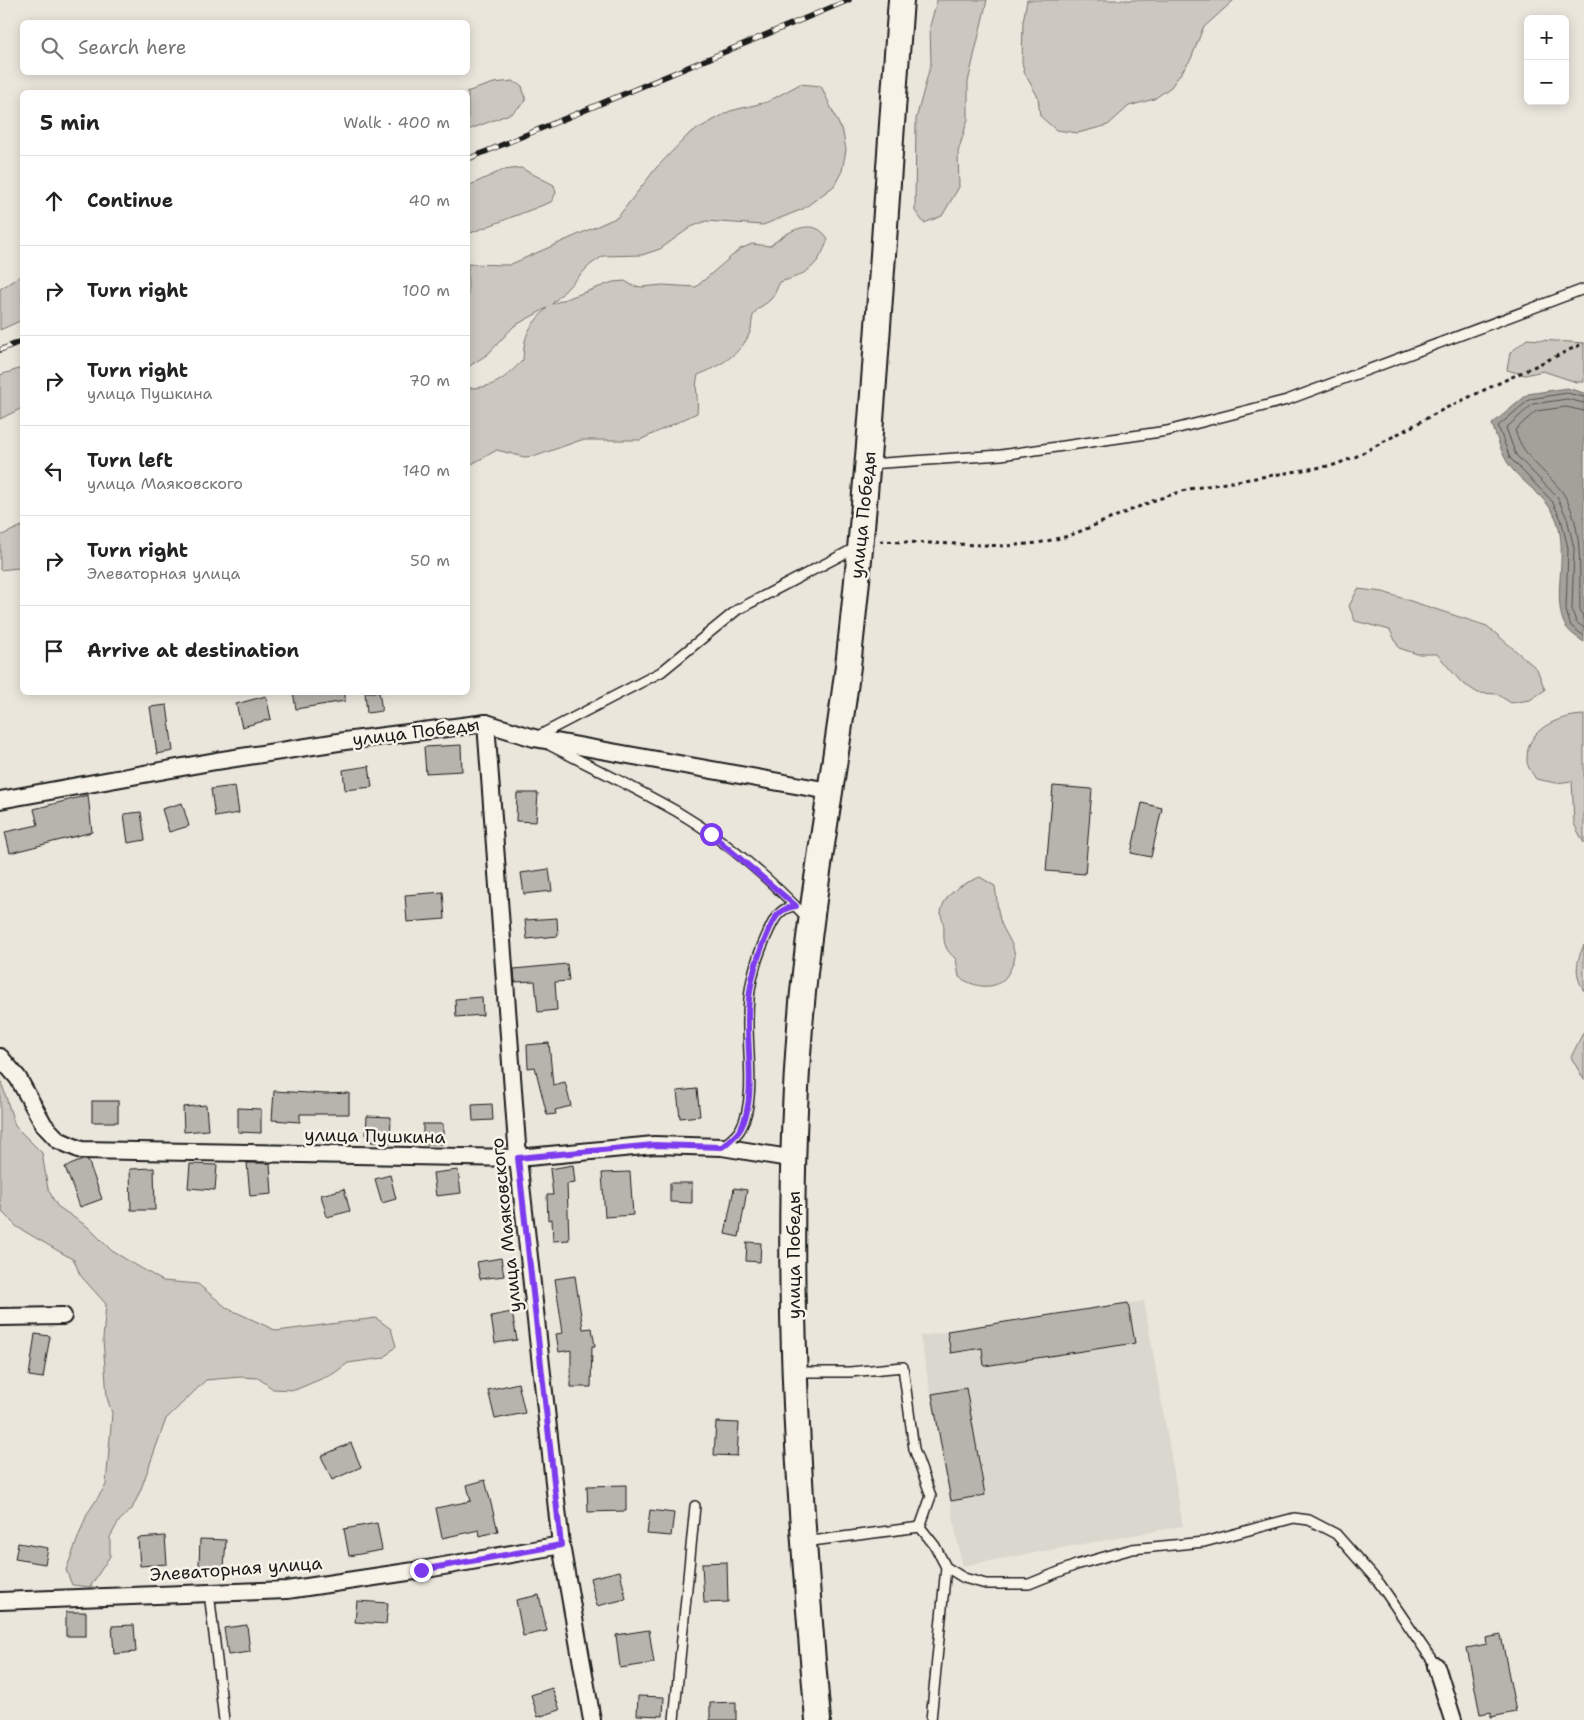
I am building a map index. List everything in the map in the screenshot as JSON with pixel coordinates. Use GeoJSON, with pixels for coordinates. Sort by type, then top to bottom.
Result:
{"type":"FeatureCollection","features":[{"type":"Feature","properties":{"kind":"street","name":"улица Победы"},"geometry":{"type":"LineString","coordinates":[[818,1720],[797,1454],[796,1372],[791,1268],[800,1027],[829,791],[847,668],[869,464],[883,238],[901,0]]}},
{"type":"Feature","properties":{"kind":"street","name":"улица Победы"},"geometry":{"type":"LineString","coordinates":[[0,800],[345,741],[486,723],[534,738],[829,791]]}},
{"type":"Feature","properties":{"kind":"street","name":"улица Маяковского"},"geometry":{"type":"LineString","coordinates":[[486,723],[518,1158],[561,1545],[592,1720]]}},
{"type":"Feature","properties":{"kind":"street","name":"улица Пушкина"},"geometry":{"type":"LineString","coordinates":[[0,1057],[18,1078],[44,1125],[58,1140],[81,1150],[518,1158],[654,1145],[722,1147],[794,1159]]}},
{"type":"Feature","properties":{"kind":"street"},"geometry":{"type":"LineString","coordinates":[[0,1317],[63,1316]]}},
{"type":"Feature","properties":{"kind":"street","name":"Элеваторная улица"},"geometry":{"type":"LineString","coordinates":[[0,1601],[287,1590],[421,1570],[561,1545]]}},
{"type":"Feature","properties":{"kind":"street"},"geometry":{"type":"LineString","coordinates":[[1436,1666],[1453,1720]]}},
{"type":"Feature","properties":{"kind":"lane"},"geometry":{"type":"LineString","coordinates":[[869,464],[1001,455],[1177,428],[1287,400],[1584,289]]}},
{"type":"Feature","properties":{"kind":"lane"},"geometry":{"type":"LineString","coordinates":[[534,738],[661,672],[737,610],[859,546]]}},
{"type":"Feature","properties":{"kind":"lane"},"geometry":{"type":"LineString","coordinates":[[534,738],[677,812],[711,834],[744,860],[796,906],[812,923]]}},
{"type":"Feature","properties":{"kind":"lane"},"geometry":{"type":"LineString","coordinates":[[722,1147],[741,1129],[746,1112],[748,1017],[754,965],[776,916],[786,907],[796,906]]}},
{"type":"Feature","properties":{"kind":"lane"},"geometry":{"type":"LineString","coordinates":[[796,1372],[850,1372],[904,1367],[914,1448],[930,1496],[920,1527]]}},
{"type":"Feature","properties":{"kind":"lane"},"geometry":{"type":"LineString","coordinates":[[674,1720],[695,1506]]}},
{"type":"Feature","properties":{"kind":"lane"},"geometry":{"type":"LineString","coordinates":[[920,1527],[935,1546],[946,1567],[964,1578],[986,1584],[1029,1584],[1076,1565],[1132,1549],[1204,1542],[1294,1518],[1309,1520],[1336,1534],[1380,1584],[1436,1666]]}},
{"type":"Feature","properties":{"kind":"lane"},"geometry":{"type":"LineString","coordinates":[[803,1542],[920,1527]]}},
{"type":"Feature","properties":{"kind":"lane"},"geometry":{"type":"LineString","coordinates":[[931,1720],[946,1567]]}},
{"type":"Feature","properties":{"kind":"lane"},"geometry":{"type":"LineString","coordinates":[[209,1592],[224,1720]]}},
{"type":"Feature","properties":{"kind":"path"},"geometry":{"type":"LineString","coordinates":[[859,546],[880,541],[1006,546],[1038,544],[1069,536],[1155,500],[1189,489],[1334,465],[1355,457],[1444,409],[1584,343]]}},
{"type":"Feature","properties":{"kind":"shaded area"},"geometry":{"type":"Polygon","coordinates":[[[937,0],[987,0],[968,82],[968,119],[958,152],[959,187],[942,216],[924,223],[915,211],[916,119],[931,63],[930,26],[937,0]]]}},
{"type":"Feature","properties":{"kind":"shaded area"},"geometry":{"type":"Polygon","coordinates":[[[1027,0],[1234,0],[1203,28],[1191,59],[1171,87],[1154,99],[1129,106],[1108,125],[1078,133],[1056,130],[1040,116],[1038,97],[1024,72],[1022,62],[1023,22],[1027,0]]]}},
{"type":"Feature","properties":{"kind":"shaded area"},"geometry":{"type":"Polygon","coordinates":[[[512,81],[522,86],[526,101],[512,113],[470,129],[470,91],[494,83],[512,81]]]}},
{"type":"Feature","properties":{"kind":"shaded area"},"geometry":{"type":"Polygon","coordinates":[[[800,84],[821,86],[843,133],[846,150],[842,171],[834,186],[803,209],[763,225],[706,221],[691,227],[660,249],[642,255],[603,256],[590,265],[552,304],[613,282],[625,281],[633,286],[642,287],[663,285],[696,287],[740,249],[752,244],[770,246],[792,231],[800,228],[815,228],[822,232],[828,239],[816,263],[798,276],[780,282],[768,302],[754,314],[750,332],[741,347],[721,364],[698,375],[696,385],[697,413],[640,440],[581,440],[536,456],[524,457],[497,450],[470,465],[470,388],[485,386],[498,381],[523,360],[526,337],[536,320],[547,308],[514,326],[488,354],[470,366],[470,264],[509,265],[618,217],[656,168],[690,133],[730,111],[767,102],[800,84]]]}},
{"type":"Feature","properties":{"kind":"shaded area"},"geometry":{"type":"Polygon","coordinates":[[[521,168],[554,185],[556,193],[551,202],[470,233],[470,185],[503,170],[521,168]]]}},
{"type":"Feature","properties":{"kind":"shaded area"},"geometry":{"type":"Polygon","coordinates":[[[20,276],[20,321],[0,330],[0,289],[20,276]]]}},
{"type":"Feature","properties":{"kind":"shaded area"},"geometry":{"type":"Polygon","coordinates":[[[1527,339],[1584,343],[1584,382],[1576,382],[1543,371],[1525,375],[1507,370],[1510,353],[1527,339]]]}},
{"type":"Feature","properties":{"kind":"shaded area"},"geometry":{"type":"Polygon","coordinates":[[[20,369],[20,409],[0,419],[0,375],[20,369]]]}},
{"type":"Feature","properties":{"kind":"shaded area"},"geometry":{"type":"Polygon","coordinates":[[[20,527],[20,566],[18,568],[0,570],[0,536],[20,527]]]}},
{"type":"Feature","properties":{"kind":"shaded area"},"geometry":{"type":"Polygon","coordinates":[[[1358,589],[1383,592],[1487,626],[1537,669],[1545,690],[1530,700],[1511,703],[1497,694],[1478,693],[1461,682],[1437,654],[1417,654],[1399,648],[1390,630],[1355,621],[1349,606],[1358,589]]]}},
{"type":"Feature","properties":{"kind":"shaded area"},"geometry":{"type":"Polygon","coordinates":[[[1584,715],[1584,843],[1574,824],[1572,781],[1556,783],[1536,779],[1527,761],[1531,740],[1545,726],[1564,718],[1584,715]]]}},
{"type":"Feature","properties":{"kind":"shaded area"},"geometry":{"type":"Polygon","coordinates":[[[980,877],[995,886],[1000,920],[1015,956],[1006,977],[994,985],[988,986],[973,984],[959,977],[956,959],[949,952],[944,942],[944,927],[941,913],[950,894],[961,886],[980,877]]]}},
{"type":"Feature","properties":{"kind":"shaded area"},"geometry":{"type":"Polygon","coordinates":[[[1584,945],[1584,991],[1577,968],[1584,945]]]}},
{"type":"Feature","properties":{"kind":"shaded area"},"geometry":{"type":"Polygon","coordinates":[[[1584,1031],[1584,1080],[1571,1057],[1584,1031]]]}},
{"type":"Feature","properties":{"kind":"shaded area"},"geometry":{"type":"Polygon","coordinates":[[[0,1078],[15,1126],[42,1153],[48,1189],[57,1206],[88,1227],[112,1251],[163,1281],[198,1284],[227,1308],[277,1331],[376,1318],[391,1329],[396,1346],[384,1358],[348,1363],[333,1374],[295,1390],[273,1389],[258,1378],[240,1377],[206,1380],[166,1419],[132,1509],[119,1521],[110,1537],[110,1556],[90,1587],[72,1585],[66,1570],[87,1514],[106,1485],[112,1413],[107,1398],[103,1339],[106,1304],[80,1275],[74,1260],[17,1227],[3,1213],[0,1202],[0,1078]]]}},
{"type":"Feature","properties":{"kind":"shaded area"},"geometry":{"type":"Polygon","coordinates":[[[1144,1301],[1183,1526],[962,1566],[920,1336],[1144,1301]]]}},
{"type":"Feature","properties":{"kind":"water"},"geometry":{"type":"Polygon","coordinates":[[[1567,388],[1584,393],[1584,642],[1566,627],[1560,610],[1561,547],[1557,521],[1547,504],[1518,476],[1506,460],[1492,424],[1528,394],[1567,388]]]}},
{"type":"Feature","properties":{"kind":"building"},"geometry":{"type":"Polygon","coordinates":[[[294,695],[345,695],[345,701],[296,709],[294,695]]]}},
{"type":"Feature","properties":{"kind":"building"},"geometry":{"type":"Polygon","coordinates":[[[365,695],[379,695],[382,711],[367,713],[365,695]]]}},
{"type":"Feature","properties":{"kind":"building"},"geometry":{"type":"Polygon","coordinates":[[[266,696],[271,719],[242,727],[236,704],[266,696]]]}},
{"type":"Feature","properties":{"kind":"building"},"geometry":{"type":"Polygon","coordinates":[[[167,705],[173,751],[157,754],[150,707],[167,705]]]}},
{"type":"Feature","properties":{"kind":"building"},"geometry":{"type":"Polygon","coordinates":[[[461,745],[462,771],[426,773],[424,747],[461,745]]]}},
{"type":"Feature","properties":{"kind":"building"},"geometry":{"type":"Polygon","coordinates":[[[369,766],[372,787],[345,790],[343,770],[369,766]]]}},
{"type":"Feature","properties":{"kind":"building"},"geometry":{"type":"Polygon","coordinates":[[[235,786],[239,813],[215,817],[211,789],[235,786]]]}},
{"type":"Feature","properties":{"kind":"building"},"geometry":{"type":"Polygon","coordinates":[[[1053,786],[1092,789],[1085,874],[1046,871],[1053,786]]]}},
{"type":"Feature","properties":{"kind":"building"},"geometry":{"type":"Polygon","coordinates":[[[517,793],[538,793],[536,822],[516,821],[517,793]]]}},
{"type":"Feature","properties":{"kind":"building"},"geometry":{"type":"Polygon","coordinates":[[[88,795],[92,832],[10,853],[5,832],[38,825],[34,809],[88,795]]]}},
{"type":"Feature","properties":{"kind":"building"},"geometry":{"type":"Polygon","coordinates":[[[182,803],[189,826],[169,832],[162,809],[182,803]]]}},
{"type":"Feature","properties":{"kind":"building"},"geometry":{"type":"Polygon","coordinates":[[[1142,803],[1162,808],[1151,857],[1131,853],[1142,803]]]}},
{"type":"Feature","properties":{"kind":"building"},"geometry":{"type":"Polygon","coordinates":[[[141,812],[145,840],[128,843],[124,814],[141,812]]]}},
{"type":"Feature","properties":{"kind":"building"},"geometry":{"type":"Polygon","coordinates":[[[549,869],[552,891],[524,894],[521,873],[549,869]]]}},
{"type":"Feature","properties":{"kind":"building"},"geometry":{"type":"Polygon","coordinates":[[[443,892],[445,919],[407,922],[405,895],[443,892]]]}},
{"type":"Feature","properties":{"kind":"building"},"geometry":{"type":"Polygon","coordinates":[[[557,918],[558,936],[527,939],[525,920],[557,918]]]}},
{"type":"Feature","properties":{"kind":"building"},"geometry":{"type":"Polygon","coordinates":[[[567,964],[569,981],[555,982],[557,1010],[538,1012],[535,981],[515,982],[514,969],[567,964]]]}},
{"type":"Feature","properties":{"kind":"building"},"geometry":{"type":"Polygon","coordinates":[[[482,997],[483,1015],[456,1017],[455,999],[482,997]]]}},
{"type":"Feature","properties":{"kind":"building"},"geometry":{"type":"Polygon","coordinates":[[[549,1043],[553,1085],[565,1082],[571,1106],[555,1110],[556,1114],[547,1115],[535,1067],[528,1068],[527,1045],[549,1043]]]}},
{"type":"Feature","properties":{"kind":"building"},"geometry":{"type":"Polygon","coordinates":[[[697,1089],[700,1116],[680,1118],[677,1091],[697,1089]]]}},
{"type":"Feature","properties":{"kind":"building"},"geometry":{"type":"Polygon","coordinates":[[[274,1091],[326,1094],[349,1093],[349,1114],[300,1114],[300,1122],[272,1120],[274,1091]]]}},
{"type":"Feature","properties":{"kind":"building"},"geometry":{"type":"Polygon","coordinates":[[[92,1101],[118,1101],[118,1122],[92,1122],[92,1101]]]}},
{"type":"Feature","properties":{"kind":"building"},"geometry":{"type":"Polygon","coordinates":[[[492,1104],[493,1120],[473,1121],[472,1105],[492,1104]]]}},
{"type":"Feature","properties":{"kind":"building"},"geometry":{"type":"Polygon","coordinates":[[[206,1105],[208,1130],[184,1132],[183,1107],[206,1105]]]}},
{"type":"Feature","properties":{"kind":"building"},"geometry":{"type":"Polygon","coordinates":[[[238,1108],[261,1109],[261,1133],[238,1132],[238,1108]]]}},
{"type":"Feature","properties":{"kind":"building"},"geometry":{"type":"Polygon","coordinates":[[[367,1116],[391,1117],[390,1143],[371,1142],[370,1135],[366,1135],[367,1116]]]}},
{"type":"Feature","properties":{"kind":"building"},"geometry":{"type":"Polygon","coordinates":[[[423,1124],[443,1124],[443,1144],[423,1144],[423,1124]]]}},
{"type":"Feature","properties":{"kind":"building"},"geometry":{"type":"Polygon","coordinates":[[[88,1160],[102,1199],[80,1207],[65,1167],[88,1160]]]}},
{"type":"Feature","properties":{"kind":"building"},"geometry":{"type":"Polygon","coordinates":[[[247,1163],[270,1163],[272,1194],[250,1196],[247,1163]]]}},
{"type":"Feature","properties":{"kind":"building"},"geometry":{"type":"Polygon","coordinates":[[[190,1164],[217,1165],[215,1190],[188,1188],[190,1164]]]}},
{"type":"Feature","properties":{"kind":"building"},"geometry":{"type":"Polygon","coordinates":[[[573,1165],[575,1183],[567,1184],[569,1240],[553,1241],[552,1219],[548,1220],[547,1195],[553,1195],[550,1169],[573,1165]]]}},
{"type":"Feature","properties":{"kind":"building"},"geometry":{"type":"Polygon","coordinates":[[[154,1168],[155,1210],[131,1210],[130,1169],[154,1168]]]}},
{"type":"Feature","properties":{"kind":"building"},"geometry":{"type":"Polygon","coordinates":[[[458,1170],[461,1193],[436,1196],[433,1173],[458,1170]]]}},
{"type":"Feature","properties":{"kind":"building"},"geometry":{"type":"Polygon","coordinates":[[[630,1172],[633,1215],[605,1217],[602,1173],[630,1172]]]}},
{"type":"Feature","properties":{"kind":"building"},"geometry":{"type":"Polygon","coordinates":[[[390,1175],[396,1199],[382,1203],[375,1179],[390,1175]]]}},
{"type":"Feature","properties":{"kind":"building"},"geometry":{"type":"Polygon","coordinates":[[[670,1183],[692,1183],[692,1203],[670,1202],[670,1183]]]}},
{"type":"Feature","properties":{"kind":"building"},"geometry":{"type":"Polygon","coordinates":[[[734,1188],[747,1190],[739,1237],[725,1234],[734,1188]]]}},
{"type":"Feature","properties":{"kind":"building"},"geometry":{"type":"Polygon","coordinates":[[[344,1189],[350,1211],[327,1217],[321,1195],[344,1189]]]}},
{"type":"Feature","properties":{"kind":"building"},"geometry":{"type":"Polygon","coordinates":[[[747,1242],[761,1243],[760,1262],[746,1261],[747,1242]]]}},
{"type":"Feature","properties":{"kind":"building"},"geometry":{"type":"Polygon","coordinates":[[[501,1258],[504,1276],[480,1279],[477,1262],[501,1258]]]}},
{"type":"Feature","properties":{"kind":"building"},"geometry":{"type":"Polygon","coordinates":[[[575,1276],[583,1329],[592,1328],[595,1346],[592,1346],[591,1387],[571,1387],[571,1350],[559,1352],[556,1334],[563,1333],[555,1279],[575,1276]]]}},
{"type":"Feature","properties":{"kind":"building"},"geometry":{"type":"Polygon","coordinates":[[[1128,1303],[1135,1343],[984,1366],[982,1348],[951,1353],[947,1331],[1128,1303]]]}},
{"type":"Feature","properties":{"kind":"building"},"geometry":{"type":"Polygon","coordinates":[[[512,1312],[517,1340],[495,1343],[491,1316],[512,1312]]]}},
{"type":"Feature","properties":{"kind":"building"},"geometry":{"type":"Polygon","coordinates":[[[35,1334],[50,1336],[43,1378],[29,1376],[35,1334]]]}},
{"type":"Feature","properties":{"kind":"building"},"geometry":{"type":"Polygon","coordinates":[[[518,1383],[525,1413],[495,1419],[488,1390],[518,1383]]]}},
{"type":"Feature","properties":{"kind":"building"},"geometry":{"type":"Polygon","coordinates":[[[966,1388],[985,1495],[951,1501],[932,1394],[966,1388]]]}},
{"type":"Feature","properties":{"kind":"building"},"geometry":{"type":"Polygon","coordinates":[[[716,1422],[739,1423],[737,1456],[714,1455],[716,1422]]]}},
{"type":"Feature","properties":{"kind":"building"},"geometry":{"type":"Polygon","coordinates":[[[351,1443],[361,1467],[332,1480],[321,1456],[351,1443]]]}},
{"type":"Feature","properties":{"kind":"building"},"geometry":{"type":"Polygon","coordinates":[[[485,1480],[498,1531],[480,1536],[479,1530],[442,1538],[436,1508],[471,1501],[467,1485],[485,1480]]]}},
{"type":"Feature","properties":{"kind":"building"},"geometry":{"type":"Polygon","coordinates":[[[626,1485],[626,1511],[588,1512],[587,1486],[626,1485]]]}},
{"type":"Feature","properties":{"kind":"building"},"geometry":{"type":"Polygon","coordinates":[[[650,1510],[674,1513],[671,1536],[647,1534],[650,1510]]]}},
{"type":"Feature","properties":{"kind":"building"},"geometry":{"type":"Polygon","coordinates":[[[377,1523],[382,1550],[349,1556],[344,1529],[377,1523]]]}},
{"type":"Feature","properties":{"kind":"building"},"geometry":{"type":"Polygon","coordinates":[[[165,1536],[167,1564],[140,1566],[138,1538],[165,1536]]]}},
{"type":"Feature","properties":{"kind":"building"},"geometry":{"type":"Polygon","coordinates":[[[200,1539],[226,1540],[224,1568],[199,1566],[200,1539]]]}},
{"type":"Feature","properties":{"kind":"building"},"geometry":{"type":"Polygon","coordinates":[[[18,1543],[48,1548],[45,1564],[15,1559],[18,1543]]]}},
{"type":"Feature","properties":{"kind":"building"},"geometry":{"type":"Polygon","coordinates":[[[727,1562],[728,1602],[704,1603],[702,1563],[727,1562]]]}},
{"type":"Feature","properties":{"kind":"building"},"geometry":{"type":"Polygon","coordinates":[[[620,1571],[626,1599],[597,1606],[590,1578],[620,1571]]]}},
{"type":"Feature","properties":{"kind":"building"},"geometry":{"type":"Polygon","coordinates":[[[539,1595],[547,1631],[523,1636],[516,1600],[539,1595]]]}},
{"type":"Feature","properties":{"kind":"building"},"geometry":{"type":"Polygon","coordinates":[[[357,1601],[388,1603],[386,1624],[355,1622],[357,1601]]]}},
{"type":"Feature","properties":{"kind":"building"},"geometry":{"type":"Polygon","coordinates":[[[66,1612],[86,1612],[86,1636],[66,1636],[66,1612]]]}},
{"type":"Feature","properties":{"kind":"building"},"geometry":{"type":"Polygon","coordinates":[[[134,1625],[136,1652],[114,1654],[112,1626],[134,1625]]]}},
{"type":"Feature","properties":{"kind":"building"},"geometry":{"type":"Polygon","coordinates":[[[247,1625],[250,1652],[228,1655],[224,1628],[247,1625]]]}},
{"type":"Feature","properties":{"kind":"building"},"geometry":{"type":"Polygon","coordinates":[[[649,1630],[654,1663],[620,1668],[616,1635],[649,1630]]]}},
{"type":"Feature","properties":{"kind":"building"},"geometry":{"type":"Polygon","coordinates":[[[1501,1635],[1516,1712],[1491,1717],[1491,1712],[1480,1714],[1467,1648],[1487,1644],[1486,1638],[1501,1635]]]}},
{"type":"Feature","properties":{"kind":"building"},"geometry":{"type":"Polygon","coordinates":[[[552,1688],[560,1710],[538,1717],[531,1695],[552,1688]]]}},
{"type":"Feature","properties":{"kind":"building"},"geometry":{"type":"Polygon","coordinates":[[[638,1696],[664,1697],[663,1716],[637,1715],[638,1696]]]}},
{"type":"Feature","properties":{"kind":"building"},"geometry":{"type":"Polygon","coordinates":[[[736,1702],[736,1720],[710,1720],[710,1703],[736,1702]]]}},
{"type":"Feature","properties":{"kind":"railway"},"geometry":{"type":"LineString","coordinates":[[470,158],[849,0]]}},
{"type":"Feature","properties":{"kind":"railway"},"geometry":{"type":"LineString","coordinates":[[0,350],[20,342]]}},
{"type":"Feature","properties":{"kind":"route"},"geometry":{"type":"LineString","coordinates":[[421,1570],[561,1545],[518,1158],[654,1145],[722,1147],[741,1129],[746,1112],[748,1088],[748,1017],[754,965],[773,920],[786,907],[796,906],[711,834]]}}]}
